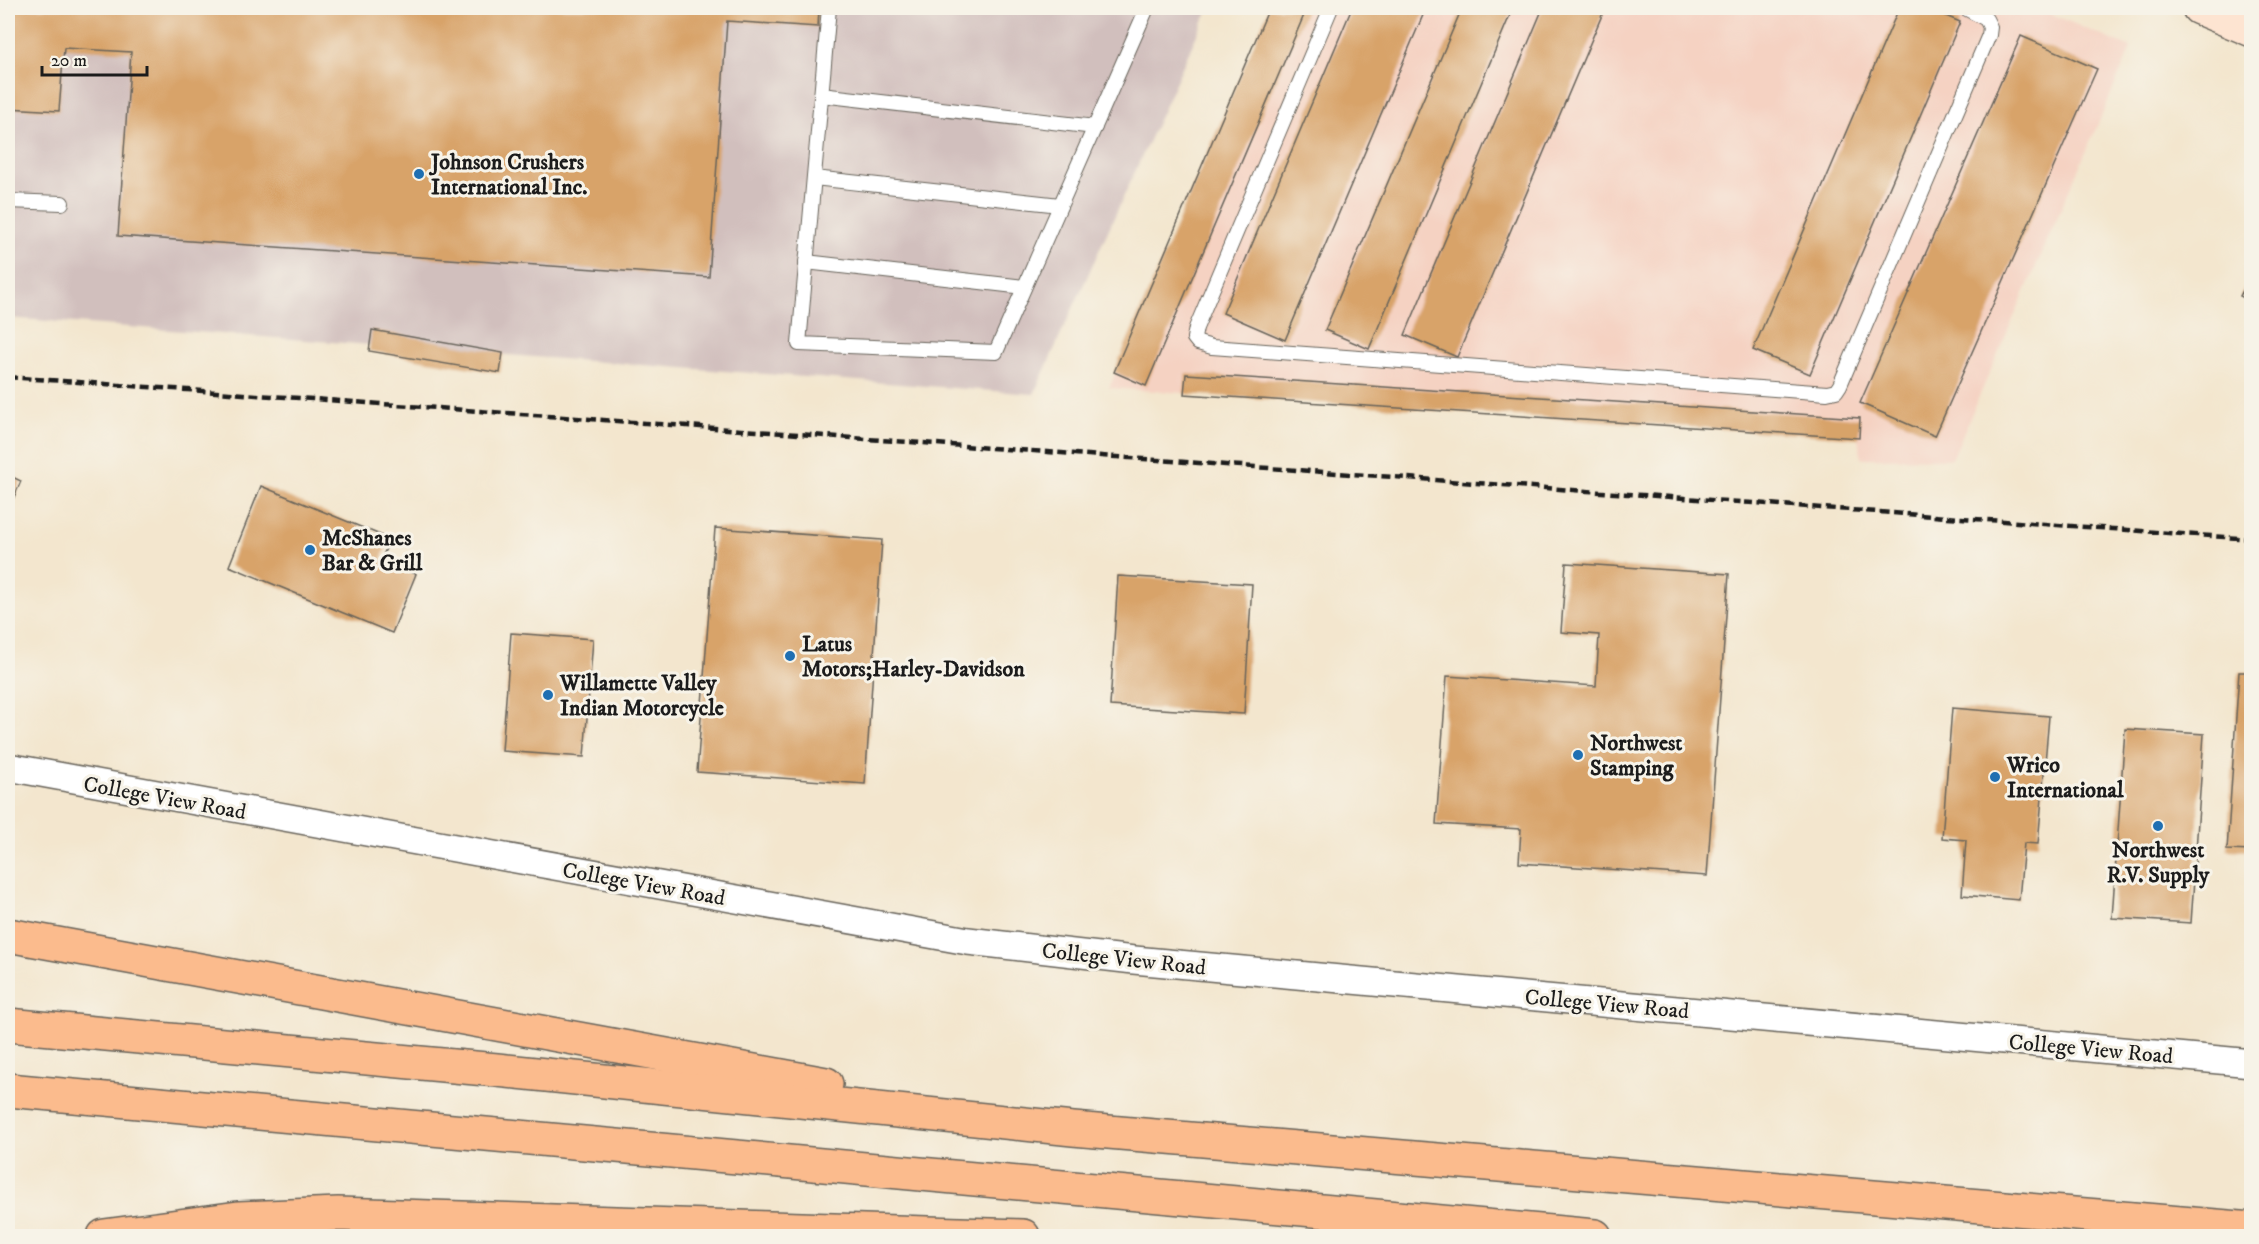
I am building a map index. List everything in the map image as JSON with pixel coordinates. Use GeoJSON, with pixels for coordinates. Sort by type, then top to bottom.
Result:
{"type":"FeatureCollection","features":[{"type":"Feature","properties":{"kind":"highway"},"geometry":{"type":"LineString","coordinates":[[8,935],[1073,1129]]}},
{"type":"Feature","properties":{"kind":"highway"},"geometry":{"type":"LineString","coordinates":[[8,1025],[485,1069],[1073,1129],[2252,1229]]}},
{"type":"Feature","properties":{"kind":"highway"},"geometry":{"type":"LineString","coordinates":[[8,1090],[1595,1236]]}},
{"type":"Feature","properties":{"kind":"highway"},"geometry":{"type":"LineString","coordinates":[[104,1236],[238,1218],[338,1214],[1023,1236]]}},
{"type":"Feature","properties":{"kind":"main road"},"geometry":{"type":"LineString","coordinates":[[2199,8],[2252,30]]}},
{"type":"Feature","properties":{"kind":"street","name":"College View Road"},"geometry":{"type":"LineString","coordinates":[[8,767],[968,941],[1145,961],[2252,1063]]}},
{"type":"Feature","properties":{"kind":"lane"},"geometry":{"type":"LineString","coordinates":[[829,8],[799,344],[996,352],[1147,8]]}},
{"type":"Feature","properties":{"kind":"lane"},"geometry":{"type":"LineString","coordinates":[[1331,8],[1196,328],[1194,338],[1198,343],[1212,347],[1827,393],[1836,391],[1840,385],[1989,35],[1990,27],[1986,19],[1965,8]]}},
{"type":"Feature","properties":{"kind":"lane"},"geometry":{"type":"LineString","coordinates":[[821,95],[1095,127]]}},
{"type":"Feature","properties":{"kind":"lane"},"geometry":{"type":"LineString","coordinates":[[814,178],[1060,205]]}},
{"type":"Feature","properties":{"kind":"lane"},"geometry":{"type":"LineString","coordinates":[[8,201],[62,203]]}},
{"type":"Feature","properties":{"kind":"lane"},"geometry":{"type":"LineString","coordinates":[[806,262],[1024,287]]}},
{"type":"Feature","properties":{"kind":"shaded area"},"geometry":{"type":"Polygon","coordinates":[[[8,8],[1209,8],[1034,394],[8,318],[8,8]]]}},
{"type":"Feature","properties":{"kind":"shaded area"},"geometry":{"type":"Polygon","coordinates":[[[1269,8],[2037,8],[2131,48],[1952,459],[1861,458],[1858,438],[1109,388],[1269,8]]]}},
{"type":"Feature","properties":{"kind":"building","name":"Johnson Crushers International Inc."},"geometry":{"type":"Polygon","coordinates":[[[8,8],[819,8],[818,27],[727,21],[709,277],[118,236],[131,52],[64,48],[59,111],[8,108],[8,8]]]}},
{"type":"Feature","properties":{"kind":"building"},"geometry":{"type":"Polygon","coordinates":[[[1269,8],[1307,8],[1146,386],[1114,372],[1269,8]]]}},
{"type":"Feature","properties":{"kind":"building"},"geometry":{"type":"Polygon","coordinates":[[[1352,8],[1426,8],[1285,340],[1223,313],[1352,8]]]}},
{"type":"Feature","properties":{"kind":"building"},"geometry":{"type":"Polygon","coordinates":[[[1462,8],[1513,8],[1369,349],[1325,330],[1462,8]]]}},
{"type":"Feature","properties":{"kind":"building"},"geometry":{"type":"Polygon","coordinates":[[[1543,8],[1605,8],[1457,357],[1405,335],[1543,8]]]}},
{"type":"Feature","properties":{"kind":"building"},"geometry":{"type":"Polygon","coordinates":[[[1899,8],[1927,8],[1960,22],[1810,374],[1753,350],[1899,8]]]}},
{"type":"Feature","properties":{"kind":"building"},"geometry":{"type":"Polygon","coordinates":[[[2021,36],[2097,69],[1935,436],[1860,403],[2021,36]]]}},
{"type":"Feature","properties":{"kind":"building"},"geometry":{"type":"Polygon","coordinates":[[[2252,273],[2252,302],[2240,296],[2252,273]]]}},
{"type":"Feature","properties":{"kind":"building"},"geometry":{"type":"Polygon","coordinates":[[[372,330],[503,353],[500,373],[369,351],[372,330]]]}},
{"type":"Feature","properties":{"kind":"building"},"geometry":{"type":"Polygon","coordinates":[[[1186,374],[1860,418],[1859,438],[1184,394],[1186,374]]]}},
{"type":"Feature","properties":{"kind":"building"},"geometry":{"type":"Polygon","coordinates":[[[8,475],[21,481],[8,511],[8,475]]]}},
{"type":"Feature","properties":{"kind":"building","name":"McShanes Bar & Grill"},"geometry":{"type":"Polygon","coordinates":[[[261,486],[390,539],[381,560],[416,574],[392,633],[229,566],[261,486]]]}},
{"type":"Feature","properties":{"kind":"building","name":"Latus Motors;Harley-Davidson"},"geometry":{"type":"Polygon","coordinates":[[[715,528],[882,540],[865,784],[697,772],[715,528]]]}},
{"type":"Feature","properties":{"kind":"building","name":"Northwest Stamping"},"geometry":{"type":"Polygon","coordinates":[[[1566,563],[1729,574],[1707,876],[1519,863],[1521,829],[1436,824],[1447,676],[1596,686],[1599,635],[1561,632],[1566,563]]]}},
{"type":"Feature","properties":{"kind":"building"},"geometry":{"type":"Polygon","coordinates":[[[1118,576],[1252,584],[1244,714],[1110,706],[1118,576]]]}},
{"type":"Feature","properties":{"kind":"building","name":"Willamette Valley Indian Motorcycle"},"geometry":{"type":"Polygon","coordinates":[[[511,633],[593,639],[584,757],[502,751],[511,633]]]}},
{"type":"Feature","properties":{"kind":"building"},"geometry":{"type":"Polygon","coordinates":[[[2239,672],[2252,672],[2252,851],[2227,850],[2239,672]]]}},
{"type":"Feature","properties":{"kind":"building","name":"Wrico International"},"geometry":{"type":"Polygon","coordinates":[[[1952,708],[2049,716],[2038,844],[2024,843],[2019,900],[1962,895],[1966,840],[1942,838],[1952,708]]]}},
{"type":"Feature","properties":{"kind":"building","name":"Northwest R.V. Supply"},"geometry":{"type":"Polygon","coordinates":[[[2125,729],[2204,734],[2191,923],[2112,918],[2125,729]]]}},
{"type":"Feature","properties":{"kind":"railway"},"geometry":{"type":"LineString","coordinates":[[8,377],[2252,539]]}},
{"type":"Feature","properties":{"kind":"place","name":"Johnson Crushers International Inc."},"geometry":{"type":"Point","coordinates":[419,174]}},
{"type":"Feature","properties":{"kind":"place","name":"McShanes Bar & Grill"},"geometry":{"type":"Point","coordinates":[310,550]}},
{"type":"Feature","properties":{"kind":"place","name":"Latus Motors;Harley-Davidson"},"geometry":{"type":"Point","coordinates":[790,656]}},
{"type":"Feature","properties":{"kind":"place","name":"Willamette Valley Indian Motorcycle"},"geometry":{"type":"Point","coordinates":[548,695]}},
{"type":"Feature","properties":{"kind":"place","name":"Northwest Stamping"},"geometry":{"type":"Point","coordinates":[1578,755]}},
{"type":"Feature","properties":{"kind":"place","name":"Wrico International"},"geometry":{"type":"Point","coordinates":[1995,777]}},
{"type":"Feature","properties":{"kind":"place","name":"Northwest R.V. Supply"},"geometry":{"type":"Point","coordinates":[2158,826]}}]}
